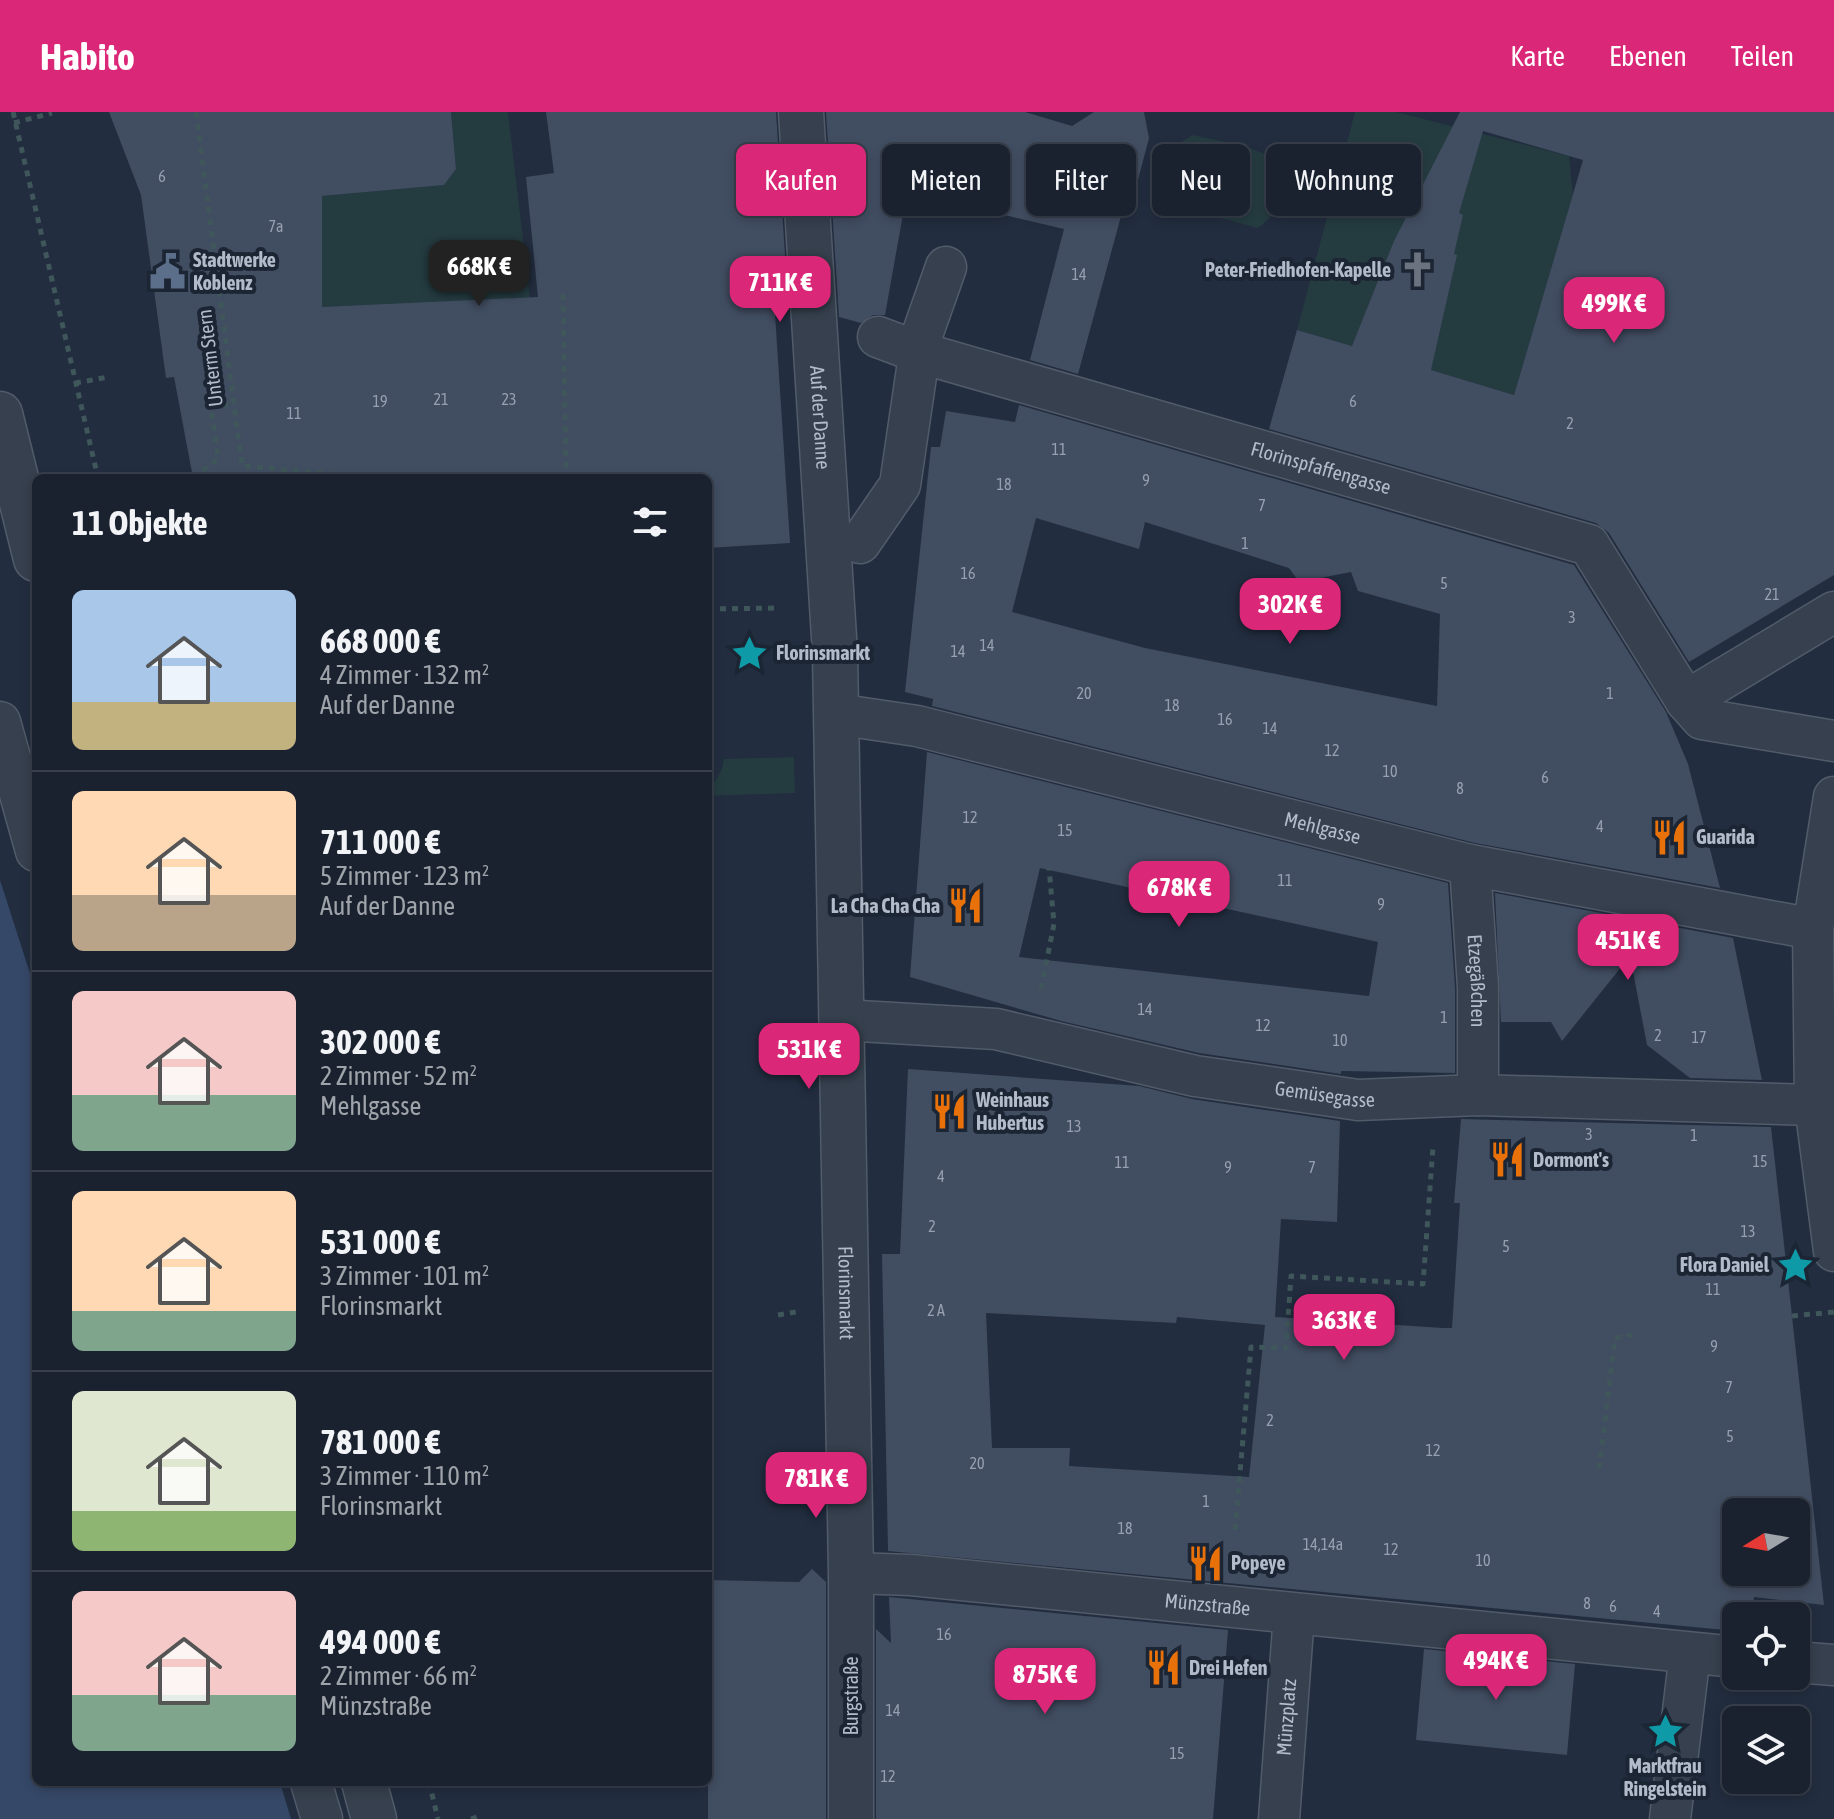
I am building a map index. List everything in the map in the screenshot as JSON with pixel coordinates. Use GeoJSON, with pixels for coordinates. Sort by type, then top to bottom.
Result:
{"type":"FeatureCollection","features":[{"type":"Feature","properties":{"kind":"street","name":"Auf der Danne"},"geometry":{"type":"LineString","coordinates":[[801,112],[843,538]]}},
{"type":"Feature","properties":{"kind":"street"},"geometry":{"type":"LineString","coordinates":[[843,538],[900,485],[918,352],[946,267]]}},
{"type":"Feature","properties":{"kind":"street","name":"Florinspfaffengasse"},"geometry":{"type":"LineString","coordinates":[[878,337],[918,352],[1240,442],[1589,545],[1686,701],[1702,719],[1834,741]]}},
{"type":"Feature","properties":{"kind":"street"},"geometry":{"type":"LineString","coordinates":[[0,414],[32,543]]}},
{"type":"Feature","properties":{"kind":"street","name":"Florinsmarkt"},"geometry":{"type":"LineString","coordinates":[[843,538],[832,608],[851,1573]]}},
{"type":"Feature","properties":{"kind":"street"},"geometry":{"type":"LineString","coordinates":[[1686,701],[1834,612]]}},
{"type":"Feature","properties":{"kind":"street","name":"Mehlgasse"},"geometry":{"type":"LineString","coordinates":[[836,714],[931,730],[1470,865],[1813,929]]}},
{"type":"Feature","properties":{"kind":"street"},"geometry":{"type":"LineString","coordinates":[[0,722],[32,837]]}},
{"type":"Feature","properties":{"kind":"street"},"geometry":{"type":"LineString","coordinates":[[1834,797],[1813,929],[1815,1105],[1831,1204],[1834,1251]]}},
{"type":"Feature","properties":{"kind":"street","name":"Etzegäßchen"},"geometry":{"type":"LineString","coordinates":[[1470,865],[1478,987],[1478,1095]]}},
{"type":"Feature","properties":{"kind":"street","name":"Gemüsegasse"},"geometry":{"type":"LineString","coordinates":[[842,1020],[996,1029],[1210,1079],[1358,1100],[1478,1095],[1815,1105]]}},
{"type":"Feature","properties":{"kind":"street","name":"Münzstraße"},"geometry":{"type":"LineString","coordinates":[[851,1573],[911,1575],[1294,1614],[1569,1628],[1690,1653],[1722,1656]]}},
{"type":"Feature","properties":{"kind":"street","name":"Burgstraße"},"geometry":{"type":"LineString","coordinates":[[851,1573],[851,1819]]}},
{"type":"Feature","properties":{"kind":"street","name":"Münzplatz"},"geometry":{"type":"LineString","coordinates":[[1279,1819],[1294,1614]]}},
{"type":"Feature","properties":{"kind":"street"},"geometry":{"type":"LineString","coordinates":[[1670,1819],[1690,1653]]}},
{"type":"Feature","properties":{"kind":"street"},"geometry":{"type":"LineString","coordinates":[[1810,1663],[1834,1665]]}},
{"type":"Feature","properties":{"kind":"street"},"geometry":{"type":"LineString","coordinates":[[312,1786],[322,1819]]}},
{"type":"Feature","properties":{"kind":"street"},"geometry":{"type":"LineString","coordinates":[[365,1786],[374,1819]]}},
{"type":"Feature","properties":{"kind":"path"},"geometry":{"type":"LineString","coordinates":[[13,112],[97,474]]}},
{"type":"Feature","properties":{"kind":"path","name":"Unterm Stern"},"geometry":{"type":"LineString","coordinates":[[196,112],[242,466],[341,474]]}},
{"type":"Feature","properties":{"kind":"path"},"geometry":{"type":"LineString","coordinates":[[14,123],[52,113]]}},
{"type":"Feature","properties":{"kind":"path"},"geometry":{"type":"LineString","coordinates":[[563,294],[566,474]]}},
{"type":"Feature","properties":{"kind":"path"},"geometry":{"type":"LineString","coordinates":[[75,383],[109,377]]}},
{"type":"Feature","properties":{"kind":"path"},"geometry":{"type":"LineString","coordinates":[[198,474],[218,459],[211,406],[232,404]]}},
{"type":"Feature","properties":{"kind":"path"},"geometry":{"type":"LineString","coordinates":[[712,609],[832,608]]}},
{"type":"Feature","properties":{"kind":"path"},"geometry":{"type":"LineString","coordinates":[[1034,1039],[1054,924],[1049,868]]}},
{"type":"Feature","properties":{"kind":"path"},"geometry":{"type":"LineString","coordinates":[[1235,1530],[1251,1347],[1286,1348],[1291,1276],[1423,1284],[1434,1128],[1431,1097]]}},
{"type":"Feature","properties":{"kind":"path"},"geometry":{"type":"LineString","coordinates":[[1792,1316],[1834,1312]]}},
{"type":"Feature","properties":{"kind":"path"},"geometry":{"type":"LineString","coordinates":[[1599,1469],[1615,1338],[1632,1335]]}},
{"type":"Feature","properties":{"kind":"path"},"geometry":{"type":"LineString","coordinates":[[430,1786],[438,1819]]}},
{"type":"Feature","properties":{"kind":"green space"},"geometry":{"type":"Polygon","coordinates":[[[451,112],[508,112],[530,299],[322,307],[322,196],[443,185],[456,169],[451,112]]]}},
{"type":"Feature","properties":{"kind":"green space"},"geometry":{"type":"Polygon","coordinates":[[[1355,112],[1396,112],[1569,156],[1573,195],[1514,395],[1297,330],[1327,216],[1421,216],[1421,144],[1346,144],[1355,112]]]}},
{"type":"Feature","properties":{"kind":"green space"},"geometry":{"type":"Polygon","coordinates":[[[1193,135],[1234,144],[1178,144],[1193,135]]]}},
{"type":"Feature","properties":{"kind":"green space"},"geometry":{"type":"Polygon","coordinates":[[[1250,149],[1266,155],[1266,216],[1270,216],[1257,228],[1213,216],[1250,216],[1250,149]]]}},
{"type":"Feature","properties":{"kind":"green space"},"geometry":{"type":"Polygon","coordinates":[[[794,757],[795,793],[712,796],[712,786],[724,759],[794,757]]]}},
{"type":"Feature","properties":{"kind":"water"},"geometry":{"type":"Polygon","coordinates":[[[0,880],[32,980],[32,1786],[281,1786],[291,1819],[0,1819],[0,880]]]}},
{"type":"Feature","properties":{"kind":"building"},"geometry":{"type":"Polygon","coordinates":[[[109,112],[451,112],[456,169],[444,185],[322,196],[322,307],[538,297],[526,177],[554,173],[546,112],[776,112],[778,144],[736,144],[736,216],[783,216],[788,303],[774,299],[790,543],[712,548],[712,474],[192,474],[174,377],[166,378],[141,195],[109,112]]]}},
{"type":"Feature","properties":{"kind":"building"},"geometry":{"type":"Polygon","coordinates":[[[826,112],[1025,112],[1072,126],[1094,112],[1144,112],[1149,138],[1136,188],[1136,144],[1026,144],[1026,216],[1121,216],[1078,374],[1030,360],[1064,229],[1009,216],[1010,144],[882,144],[882,216],[903,216],[885,315],[873,315],[861,323],[839,317],[833,216],[866,216],[866,144],[828,144],[826,112]]]}},
{"type":"Feature","properties":{"kind":"building"},"geometry":{"type":"Polygon","coordinates":[[[1460,112],[1834,112],[1834,575],[1689,662],[1609,533],[1596,523],[1269,429],[1297,330],[1352,346],[1407,216],[1421,216],[1421,188],[1460,112]],[[1483,131],[1459,213],[1463,215],[1454,254],[1457,255],[1431,370],[1514,395],[1583,160],[1483,131]]]}},
{"type":"Feature","properties":{"kind":"building"},"geometry":{"type":"Polygon","coordinates":[[[1019,405],[1574,565],[1666,712],[1688,764],[1720,888],[1475,843],[932,706],[933,699],[905,692],[931,447],[940,447],[946,411],[1015,422],[1019,405]],[[1036,518],[1012,612],[1145,648],[1437,706],[1440,614],[1358,591],[1351,572],[1299,582],[1289,568],[1145,522],[1139,549],[1036,518]]]}},
{"type":"Feature","properties":{"kind":"building"},"geometry":{"type":"Polygon","coordinates":[[[927,752],[1448,883],[1455,988],[1455,1073],[1341,1071],[1341,1074],[1199,1053],[1061,1021],[910,977],[927,752]],[[1040,868],[1019,957],[1369,996],[1378,942],[1040,868]]]}},
{"type":"Feature","properties":{"kind":"building"},"geometry":{"type":"Polygon","coordinates":[[[1495,893],[1733,938],[1762,1080],[1690,1078],[1647,1045],[1630,956],[1562,1041],[1551,1022],[1501,1022],[1495,893]]]}},
{"type":"Feature","properties":{"kind":"building"},"geometry":{"type":"Polygon","coordinates":[[[908,1069],[1139,1086],[1192,1099],[1340,1121],[1337,1222],[1281,1219],[1275,1317],[1452,1328],[1460,1203],[1454,1203],[1461,1119],[1771,1127],[1824,1605],[1754,1597],[1754,1602],[1722,1602],[1722,1630],[888,1551],[882,1254],[900,1254],[908,1069]],[[986,1313],[992,1448],[1070,1448],[1069,1466],[1249,1477],[1265,1325],[1177,1317],[1176,1323],[986,1313]]]}},
{"type":"Feature","properties":{"kind":"building"},"geometry":{"type":"Polygon","coordinates":[[[812,1569],[826,1582],[826,1819],[708,1819],[708,1786],[712,1786],[712,1580],[799,1582],[812,1569]]]}},
{"type":"Feature","properties":{"kind":"building"},"geometry":{"type":"Polygon","coordinates":[[[889,1597],[1228,1630],[1213,1819],[876,1819],[876,1629],[891,1643],[889,1597]]]}},
{"type":"Feature","properties":{"kind":"building"},"geometry":{"type":"Polygon","coordinates":[[[1424,1649],[1575,1664],[1567,1755],[1416,1740],[1424,1649]]]}},
{"type":"Feature","properties":{"kind":"place","name":"Peter-Friedhofen-Kapelle"},"geometry":{"type":"Point","coordinates":[1417,270]}},
{"type":"Feature","properties":{"kind":"place","name":"Stadtwerke Koblenz"},"geometry":{"type":"Point","coordinates":[167,271]}},
{"type":"Feature","properties":{"kind":"place","name":"Florinsmarkt"},"geometry":{"type":"Point","coordinates":[750,653]}},
{"type":"Feature","properties":{"kind":"place","name":"Guarida"},"geometry":{"type":"Point","coordinates":[1670,837]}},
{"type":"Feature","properties":{"kind":"place","name":"La Cha Cha Cha"},"geometry":{"type":"Point","coordinates":[966,906]}},
{"type":"Feature","properties":{"kind":"place","name":"Weinhaus Hubertus"},"geometry":{"type":"Point","coordinates":[950,1111]}},
{"type":"Feature","properties":{"kind":"place","name":"Dormont's"},"geometry":{"type":"Point","coordinates":[1507,1160]}},
{"type":"Feature","properties":{"kind":"place","name":"Flora Daniel"},"geometry":{"type":"Point","coordinates":[1795,1265]}},
{"type":"Feature","properties":{"kind":"place","name":"Popeye"},"geometry":{"type":"Point","coordinates":[1205,1563]}},
{"type":"Feature","properties":{"kind":"place","name":"Drei Hefen"},"geometry":{"type":"Point","coordinates":[1163,1668]}},
{"type":"Feature","properties":{"kind":"place","name":"Marktfrau Ringelstein"},"geometry":{"type":"Point","coordinates":[1665,1731]}}]}
